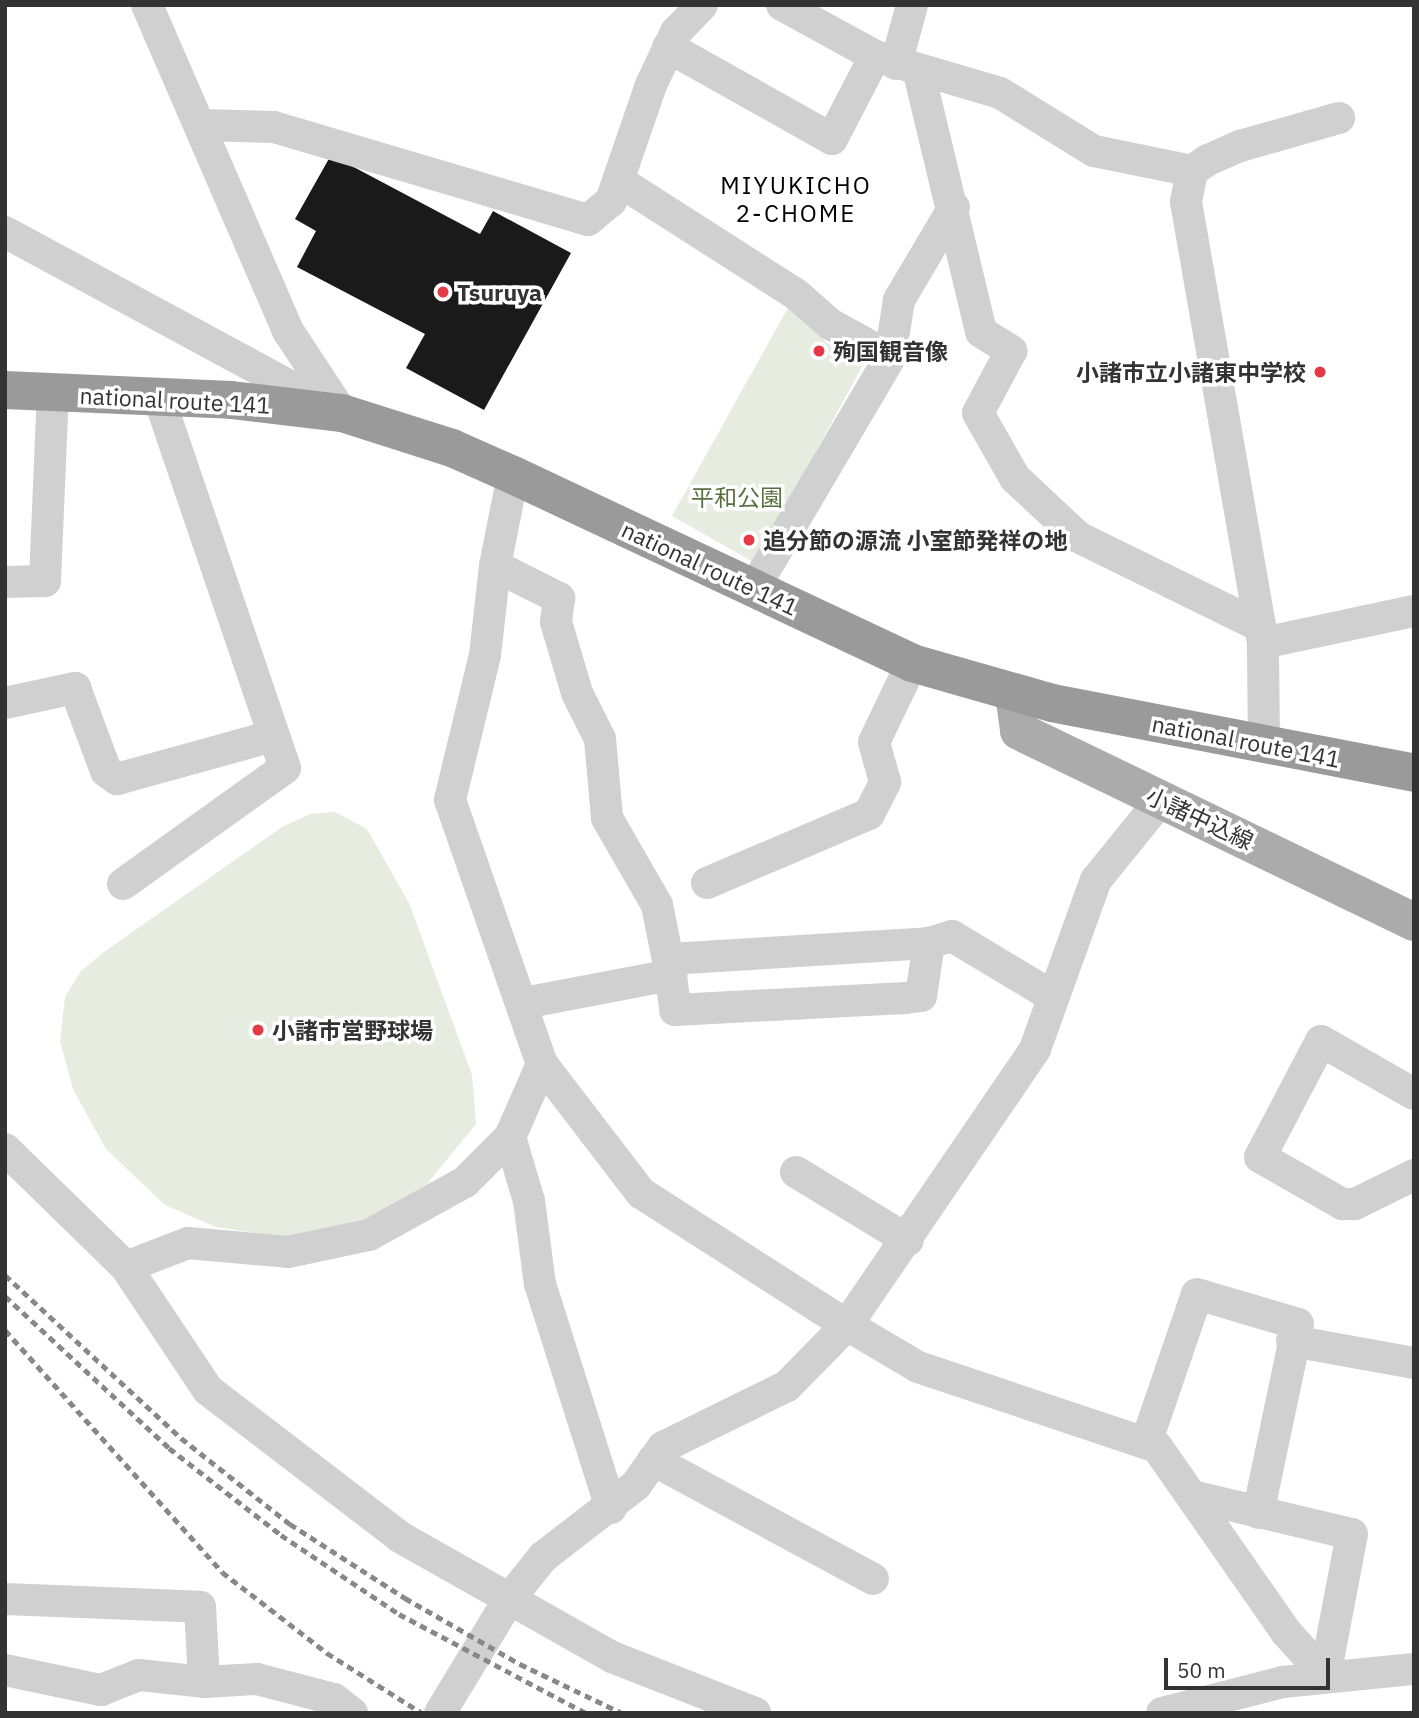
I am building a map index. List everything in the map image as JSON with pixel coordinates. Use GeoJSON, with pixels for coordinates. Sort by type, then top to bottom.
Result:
{"type":"FeatureCollection","features":[{"type":"Feature","properties":{"kind":"highway","name":"national route 141"},"geometry":{"type":"LineString","coordinates":[[5,390],[230,400],[342,413],[452,449],[513,475],[912,663],[1014,694],[1414,773]]}},
{"type":"Feature","properties":{"kind":"main road","name":"小諸中込線"},"geometry":{"type":"LineString","coordinates":[[1014,694],[1019,731],[1414,922]]}},
{"type":"Feature","properties":{"kind":"street"},"geometry":{"type":"LineString","coordinates":[[147,5],[202,125],[233,211],[288,331],[342,413]]}},
{"type":"Feature","properties":{"kind":"street"},"geometry":{"type":"LineString","coordinates":[[202,125],[275,127],[588,220],[611,201],[668,47],[676,32],[702,5]]}},
{"type":"Feature","properties":{"kind":"street"},"geometry":{"type":"LineString","coordinates":[[782,5],[897,64],[1000,93],[1094,151],[1192,171],[1240,146],[1339,118]]}},
{"type":"Feature","properties":{"kind":"street"},"geometry":{"type":"LineString","coordinates":[[668,47],[832,139],[897,64],[912,5]]}},
{"type":"Feature","properties":{"kind":"street"},"geometry":{"type":"LineString","coordinates":[[897,64],[954,207],[981,332],[1011,351],[978,413],[1015,478],[1078,537],[1261,634],[1414,611]]}},
{"type":"Feature","properties":{"kind":"street"},"geometry":{"type":"LineString","coordinates":[[1192,171],[1187,226],[1261,634],[1264,745]]}},
{"type":"Feature","properties":{"kind":"street"},"geometry":{"type":"LineString","coordinates":[[619,181],[797,295],[830,324],[890,357]]}},
{"type":"Feature","properties":{"kind":"street"},"geometry":{"type":"LineString","coordinates":[[753,590],[890,357],[899,300],[954,207]]}},
{"type":"Feature","properties":{"kind":"street"},"geometry":{"type":"LineString","coordinates":[[5,232],[342,413]]}},
{"type":"Feature","properties":{"kind":"street"},"geometry":{"type":"LineString","coordinates":[[5,582],[45,581],[53,392]]}},
{"type":"Feature","properties":{"kind":"street"},"geometry":{"type":"LineString","coordinates":[[123,884],[285,768],[159,397]]}},
{"type":"Feature","properties":{"kind":"street"},"geometry":{"type":"LineString","coordinates":[[513,475],[495,566],[485,656],[450,800],[524,1003],[542,1064],[641,1193],[847,1325],[918,1367],[1157,1447],[1286,1632],[1325,1675]]}},
{"type":"Feature","properties":{"kind":"street"},"geometry":{"type":"LineString","coordinates":[[495,566],[559,598],[556,622],[577,693],[600,739],[607,818],[657,905],[670,967],[675,1010],[921,996],[929,943]]}},
{"type":"Feature","properties":{"kind":"street"},"geometry":{"type":"LineString","coordinates":[[707,883],[869,814],[886,782],[874,742],[912,663]]}},
{"type":"Feature","properties":{"kind":"street"},"geometry":{"type":"LineString","coordinates":[[5,703],[75,688],[106,771],[117,779],[273,736]]}},
{"type":"Feature","properties":{"kind":"street"},"geometry":{"type":"LineString","coordinates":[[440,1713],[510,1598],[573,1530],[611,1508],[636,1485],[663,1447],[787,1386],[847,1325],[908,1240],[1035,1049],[1096,880],[1160,801]]}},
{"type":"Feature","properties":{"kind":"street"},"geometry":{"type":"LineString","coordinates":[[524,1003],[670,967],[929,943],[952,936],[1052,996]]}},
{"type":"Feature","properties":{"kind":"street"},"geometry":{"type":"LineString","coordinates":[[1414,1094],[1321,1041],[1260,1157],[1342,1204],[1355,1204],[1414,1175]]}},
{"type":"Feature","properties":{"kind":"street"},"geometry":{"type":"LineString","coordinates":[[125,1267],[188,1243],[288,1252],[369,1235],[465,1182],[510,1137],[542,1064]]}},
{"type":"Feature","properties":{"kind":"street"},"geometry":{"type":"LineString","coordinates":[[510,1137],[529,1200],[540,1284],[611,1508]]}},
{"type":"Feature","properties":{"kind":"street"},"geometry":{"type":"LineString","coordinates":[[5,1149],[125,1267],[208,1390],[400,1537],[611,1657],[755,1713]]}},
{"type":"Feature","properties":{"kind":"street"},"geometry":{"type":"LineString","coordinates":[[796,1172],[908,1240]]}},
{"type":"Feature","properties":{"kind":"street"},"geometry":{"type":"LineString","coordinates":[[1146,1443],[1197,1294],[1298,1324],[1292,1341],[1258,1513]]}},
{"type":"Feature","properties":{"kind":"street"},"geometry":{"type":"LineString","coordinates":[[1292,1341],[1414,1363]]}},
{"type":"Feature","properties":{"kind":"street"},"geometry":{"type":"LineString","coordinates":[[653,1460],[873,1579]]}},
{"type":"Feature","properties":{"kind":"street"},"geometry":{"type":"LineString","coordinates":[[1192,1496],[1352,1534],[1325,1675]]}},
{"type":"Feature","properties":{"kind":"street"},"geometry":{"type":"LineString","coordinates":[[5,1600],[200,1607],[204,1682]]}},
{"type":"Feature","properties":{"kind":"street"},"geometry":{"type":"LineString","coordinates":[[1162,1713],[1325,1675],[1414,1669]]}},
{"type":"Feature","properties":{"kind":"street"},"geometry":{"type":"LineString","coordinates":[[5,1670],[101,1690],[139,1675],[204,1682],[257,1679],[334,1699],[352,1713]]}},
{"type":"Feature","properties":{"kind":"green space","name":"平和公園"},"geometry":{"type":"Polygon","coordinates":[[[789,306],[827,343],[864,363],[755,563],[672,516],[789,306]]]}},
{"type":"Feature","properties":{"kind":"green space","name":"小諸市営野球場"},"geometry":{"type":"Polygon","coordinates":[[[335,812],[367,829],[409,903],[472,1075],[476,1124],[427,1184],[374,1217],[346,1228],[284,1237],[216,1227],[165,1205],[106,1149],[73,1089],[60,1041],[65,997],[81,971],[104,952],[282,827],[310,814],[335,812]]]}},
{"type":"Feature","properties":{"kind":"building"},"geometry":{"type":"Polygon","coordinates":[[[331,155],[480,234],[493,211],[571,253],[484,410],[406,368],[425,334],[297,267],[316,231],[295,219],[331,155]]]}},
{"type":"Feature","properties":{"kind":"railway"},"geometry":{"type":"LineString","coordinates":[[5,1275],[181,1438],[290,1524],[405,1598],[520,1664],[622,1713]]}},
{"type":"Feature","properties":{"kind":"railway"},"geometry":{"type":"LineString","coordinates":[[5,1296],[169,1448],[281,1535],[399,1614],[586,1713]]}},
{"type":"Feature","properties":{"kind":"railway"},"geometry":{"type":"LineString","coordinates":[[5,1330],[222,1572],[327,1653],[422,1713]]}},
{"type":"Feature","properties":{"kind":"place","name":"Tsuruya"},"geometry":{"type":"Point","coordinates":[443,292]}},
{"type":"Feature","properties":{"kind":"place","name":"殉国観音像"},"geometry":{"type":"Point","coordinates":[819,351]}},
{"type":"Feature","properties":{"kind":"place","name":"小諸市立小諸東中学校"},"geometry":{"type":"Point","coordinates":[1320,372]}},
{"type":"Feature","properties":{"kind":"place","name":"追分節の源流 小室節発祥の地"},"geometry":{"type":"Point","coordinates":[749,540]}},
{"type":"Feature","properties":{"kind":"place","name":"小諸市営野球場"},"geometry":{"type":"Point","coordinates":[258,1030]}},
{"type":"Feature","properties":{"kind":"district","name":"MIYUKICHO 2-CHOME"},"geometry":{"type":"Point","coordinates":[796,200]}}]}
